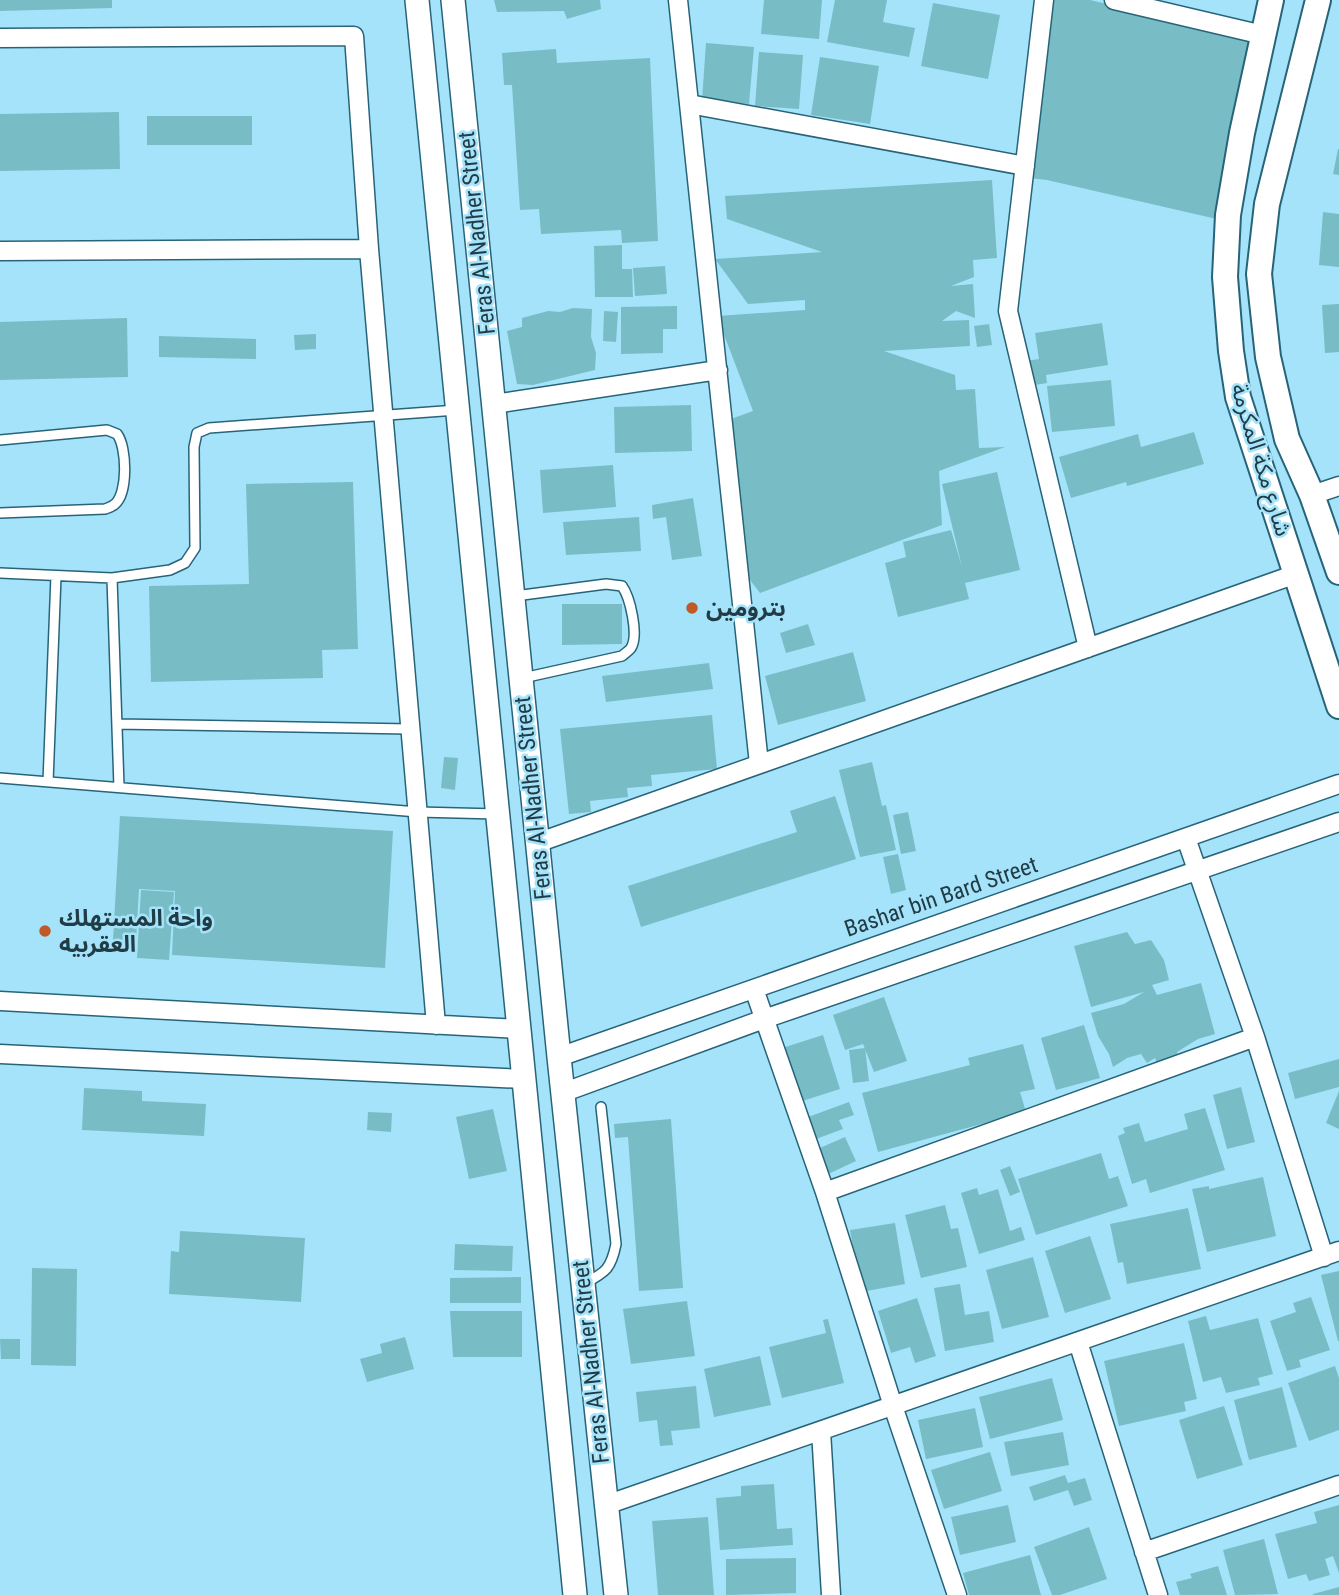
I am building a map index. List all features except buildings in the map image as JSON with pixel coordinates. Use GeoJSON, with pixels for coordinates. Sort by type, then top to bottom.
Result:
{"type":"FeatureCollection","features":[{"type":"Feature","properties":{"kind":"main road","name":"شارع مكة المكرمة"},"geometry":{"type":"LineString","coordinates":[[1271,0],[1227,215],[1225,277],[1231,351],[1238,397],[1339,706]]}},
{"type":"Feature","properties":{"kind":"main road","name":"شارع مكة المكرمة"},"geometry":{"type":"LineString","coordinates":[[1318,0],[1267,204],[1259,274],[1268,357],[1287,439],[1312,495],[1339,572]]}},
{"type":"Feature","properties":{"kind":"street","name":"Feras Al-Nadher Street"},"geometry":{"type":"LineString","coordinates":[[417,0],[575,1595]]}},
{"type":"Feature","properties":{"kind":"street","name":"Feras Al-Nadher Street"},"geometry":{"type":"LineString","coordinates":[[453,0],[562,1093],[616,1595]]}},
{"type":"Feature","properties":{"kind":"street"},"geometry":{"type":"LineString","coordinates":[[678,0],[759,764]]}},
{"type":"Feature","properties":{"kind":"street"},"geometry":{"type":"LineString","coordinates":[[1044,0],[1008,311],[1088,648]]}},
{"type":"Feature","properties":{"kind":"street"},"geometry":{"type":"LineString","coordinates":[[1114,0],[1263,36]]}},
{"type":"Feature","properties":{"kind":"street"},"geometry":{"type":"LineString","coordinates":[[0,38],[354,36],[369,249],[436,1025]]}},
{"type":"Feature","properties":{"kind":"street"},"geometry":{"type":"LineString","coordinates":[[689,104],[1025,166]]}},
{"type":"Feature","properties":{"kind":"street"},"geometry":{"type":"LineString","coordinates":[[0,251],[369,249]]}},
{"type":"Feature","properties":{"kind":"street"},"geometry":{"type":"LineString","coordinates":[[494,404],[718,370]]}},
{"type":"Feature","properties":{"kind":"street"},"geometry":{"type":"LineString","coordinates":[[1312,495],[1339,486]]}},
{"type":"Feature","properties":{"kind":"street"},"geometry":{"type":"LineString","coordinates":[[537,843],[1296,574]]}},
{"type":"Feature","properties":{"kind":"street","name":"Bashar bin Bard Street"},"geometry":{"type":"LineString","coordinates":[[559,1057],[1339,784]]}},
{"type":"Feature","properties":{"kind":"street"},"geometry":{"type":"LineString","coordinates":[[562,1093],[764,1019],[1339,822]]}},
{"type":"Feature","properties":{"kind":"street"},"geometry":{"type":"LineString","coordinates":[[606,1505],[1332,1254],[1186,838]]}},
{"type":"Feature","properties":{"kind":"street"},"geometry":{"type":"LineString","coordinates":[[754,989],[825,1192],[957,1595]]}},
{"type":"Feature","properties":{"kind":"street"},"geometry":{"type":"LineString","coordinates":[[0,1002],[518,1029]]}},
{"type":"Feature","properties":{"kind":"street"},"geometry":{"type":"LineString","coordinates":[[825,1192],[1255,1037]]}},
{"type":"Feature","properties":{"kind":"street"},"geometry":{"type":"LineString","coordinates":[[0,1054],[523,1079]]}},
{"type":"Feature","properties":{"kind":"street"},"geometry":{"type":"LineString","coordinates":[[1078,1342],[1158,1595]]}},
{"type":"Feature","properties":{"kind":"street"},"geometry":{"type":"LineString","coordinates":[[821,1431],[831,1595]]}},
{"type":"Feature","properties":{"kind":"street"},"geometry":{"type":"LineString","coordinates":[[1144,1552],[1339,1485]]}},
{"type":"Feature","properties":{"kind":"lane"},"geometry":{"type":"LineString","coordinates":[[0,573],[113,578],[170,570],[185,563],[195,548],[194,447],[197,433],[209,428],[457,410]]}},
{"type":"Feature","properties":{"kind":"lane"},"geometry":{"type":"LineString","coordinates":[[0,440],[107,430],[117,434],[124,448],[123,491],[116,504],[105,509],[0,513]]}},
{"type":"Feature","properties":{"kind":"lane"},"geometry":{"type":"LineString","coordinates":[[48,782],[56,576]]}},
{"type":"Feature","properties":{"kind":"lane"},"geometry":{"type":"LineString","coordinates":[[113,578],[120,787]]}},
{"type":"Feature","properties":{"kind":"lane"},"geometry":{"type":"LineString","coordinates":[[513,597],[606,584],[622,586],[628,595],[634,633],[632,647],[622,656],[521,678]]}},
{"type":"Feature","properties":{"kind":"lane"},"geometry":{"type":"LineString","coordinates":[[117,724],[410,729]]}},
{"type":"Feature","properties":{"kind":"lane"},"geometry":{"type":"LineString","coordinates":[[0,778],[418,812],[497,814]]}},
{"type":"Feature","properties":{"kind":"lane"},"geometry":{"type":"LineString","coordinates":[[583,1284],[606,1271],[613,1260],[616,1244],[601,1107]]}},
{"type":"Feature","properties":{"kind":"place","name":"بترومين"},"geometry":{"type":"Point","coordinates":[692,608]}},
{"type":"Feature","properties":{"kind":"place","name":"واحة المستهلك العقربيه"},"geometry":{"type":"Point","coordinates":[45,931]}}]}
